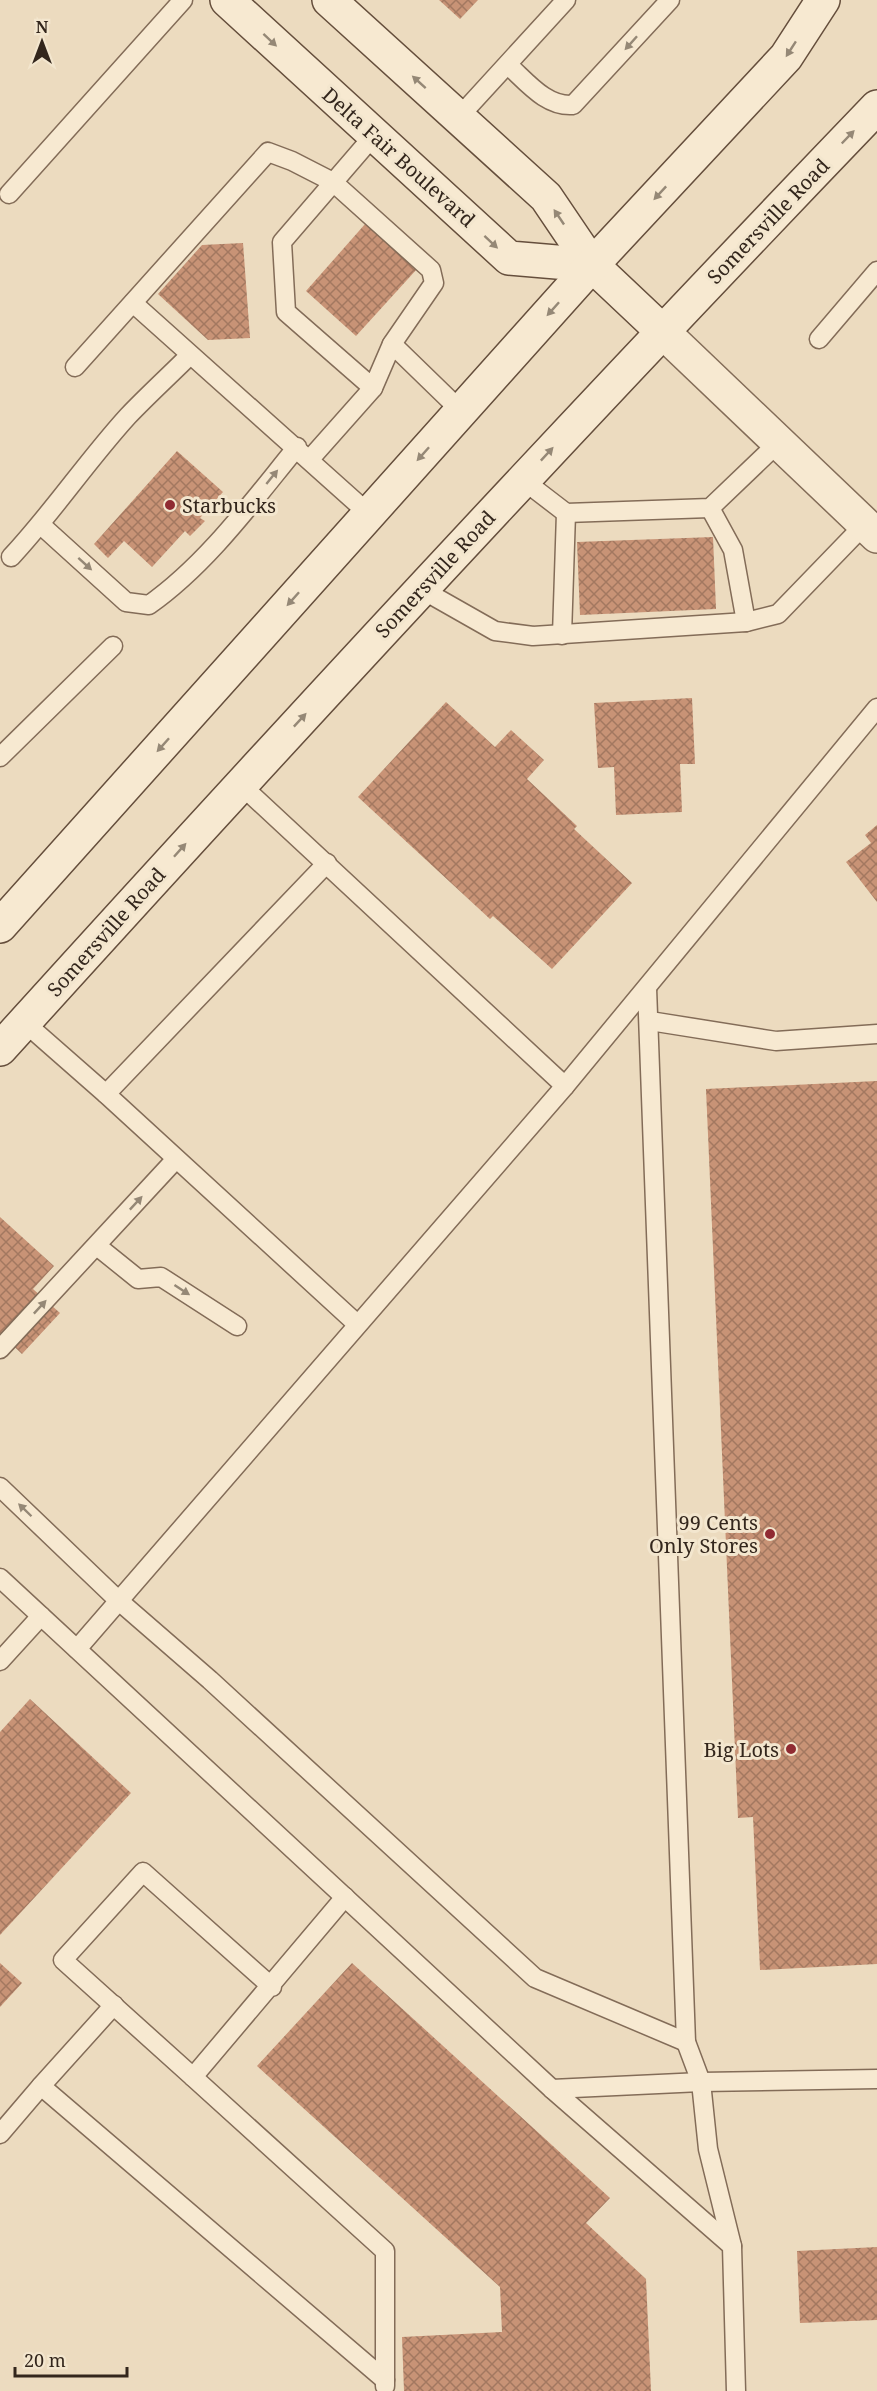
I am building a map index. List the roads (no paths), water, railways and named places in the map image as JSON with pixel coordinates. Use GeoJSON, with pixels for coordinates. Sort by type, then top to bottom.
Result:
{"type":"FeatureCollection","features":[{"type":"Feature","properties":{"kind":"main road","name":"Delta Fair Boulevard"},"geometry":{"type":"LineString","coordinates":[[226,0],[509,258],[592,265]]}},
{"type":"Feature","properties":{"kind":"main road"},"geometry":{"type":"LineString","coordinates":[[329,0],[546,197],[592,265],[871,530]]}},
{"type":"Feature","properties":{"kind":"main road"},"geometry":{"type":"LineString","coordinates":[[0,926],[592,265],[786,57],[823,0]]}},
{"type":"Feature","properties":{"kind":"main road","name":"Somersville Road"},"geometry":{"type":"LineString","coordinates":[[0,1049],[240,784],[421,589],[662,331],[877,107]]}},
{"type":"Feature","properties":{"kind":"lane"},"geometry":{"type":"LineString","coordinates":[[9,194],[183,0]]}},
{"type":"Feature","properties":{"kind":"lane"},"geometry":{"type":"LineString","coordinates":[[458,118],[566,0]]}},
{"type":"Feature","properties":{"kind":"lane"},"geometry":{"type":"LineString","coordinates":[[508,65],[556,105],[573,105],[670,0]]}},
{"type":"Feature","properties":{"kind":"lane"},"geometry":{"type":"LineString","coordinates":[[373,388],[286,312],[282,242],[375,134]]}},
{"type":"Feature","properties":{"kind":"lane"},"geometry":{"type":"LineString","coordinates":[[41,525],[126,602],[149,605],[177,585],[303,453],[373,388],[392,344],[434,283],[434,276],[431,270],[333,182],[268,152],[75,367]]}},
{"type":"Feature","properties":{"kind":"lane"},"geometry":{"type":"LineString","coordinates":[[819,339],[877,271]]}},
{"type":"Feature","properties":{"kind":"lane"},"geometry":{"type":"LineString","coordinates":[[133,303],[369,514]]}},
{"type":"Feature","properties":{"kind":"lane"},"geometry":{"type":"LineString","coordinates":[[392,344],[461,411]]}},
{"type":"Feature","properties":{"kind":"lane"},"geometry":{"type":"LineString","coordinates":[[11,557],[41,525],[68,488],[129,416],[190,355]]}},
{"type":"Feature","properties":{"kind":"lane"},"geometry":{"type":"LineString","coordinates":[[524,480],[566,513],[710,508],[779,442]]}},
{"type":"Feature","properties":{"kind":"lane"},"geometry":{"type":"LineString","coordinates":[[710,508],[734,550],[746,622]]}},
{"type":"Feature","properties":{"kind":"lane"},"geometry":{"type":"LineString","coordinates":[[562,635],[566,513]]}},
{"type":"Feature","properties":{"kind":"lane"},"geometry":{"type":"LineString","coordinates":[[421,589],[495,631],[533,636],[746,622],[778,614],[871,530]]}},
{"type":"Feature","properties":{"kind":"lane"},"geometry":{"type":"LineString","coordinates":[[0,757],[113,646]]}},
{"type":"Feature","properties":{"kind":"lane"},"geometry":{"type":"LineString","coordinates":[[77,1649],[565,1086],[877,708]]}},
{"type":"Feature","properties":{"kind":"lane"},"geometry":{"type":"LineString","coordinates":[[240,784],[565,1086]]}},
{"type":"Feature","properties":{"kind":"lane"},"geometry":{"type":"LineString","coordinates":[[106,1094],[327,863]]}},
{"type":"Feature","properties":{"kind":"lane"},"geometry":{"type":"LineString","coordinates":[[647,988],[686,2043],[701,2082],[708,2149],[732,2246],[736,2391]]}},
{"type":"Feature","properties":{"kind":"lane"},"geometry":{"type":"LineString","coordinates":[[650,1021],[776,1041],[877,1034]]}},
{"type":"Feature","properties":{"kind":"lane"},"geometry":{"type":"LineString","coordinates":[[24,1022],[357,1324]]}},
{"type":"Feature","properties":{"kind":"lane"},"geometry":{"type":"LineString","coordinates":[[0,1349],[176,1159]]}},
{"type":"Feature","properties":{"kind":"lane"},"geometry":{"type":"LineString","coordinates":[[97,1246],[138,1279],[161,1277],[237,1326]]}},
{"type":"Feature","properties":{"kind":"lane"},"geometry":{"type":"LineString","coordinates":[[0,1486],[119,1601],[210,1680],[535,1978],[686,2043]]}},
{"type":"Feature","properties":{"kind":"lane"},"geometry":{"type":"LineString","coordinates":[[0,1578],[552,2089],[732,2246]]}},
{"type":"Feature","properties":{"kind":"lane"},"geometry":{"type":"LineString","coordinates":[[0,1660],[41,1616]]}},
{"type":"Feature","properties":{"kind":"lane"},"geometry":{"type":"LineString","coordinates":[[272,1987],[143,1872],[63,1960],[385,2251],[385,2386]]}},
{"type":"Feature","properties":{"kind":"lane"},"geometry":{"type":"LineString","coordinates":[[193,2077],[272,1987],[345,1897]]}},
{"type":"Feature","properties":{"kind":"lane"},"geometry":{"type":"LineString","coordinates":[[0,2134],[114,2005]]}},
{"type":"Feature","properties":{"kind":"lane"},"geometry":{"type":"LineString","coordinates":[[552,2089],[701,2082],[877,2079]]}},
{"type":"Feature","properties":{"kind":"lane"},"geometry":{"type":"LineString","coordinates":[[41,2086],[385,2386]]}},
{"type":"Feature","properties":{"kind":"place","name":"Starbucks"},"geometry":{"type":"Point","coordinates":[170,505]}},
{"type":"Feature","properties":{"kind":"place","name":"99 Cents Only Stores"},"geometry":{"type":"Point","coordinates":[770,1534]}},
{"type":"Feature","properties":{"kind":"place","name":"Big Lots"},"geometry":{"type":"Point","coordinates":[791,1749]}}]}
